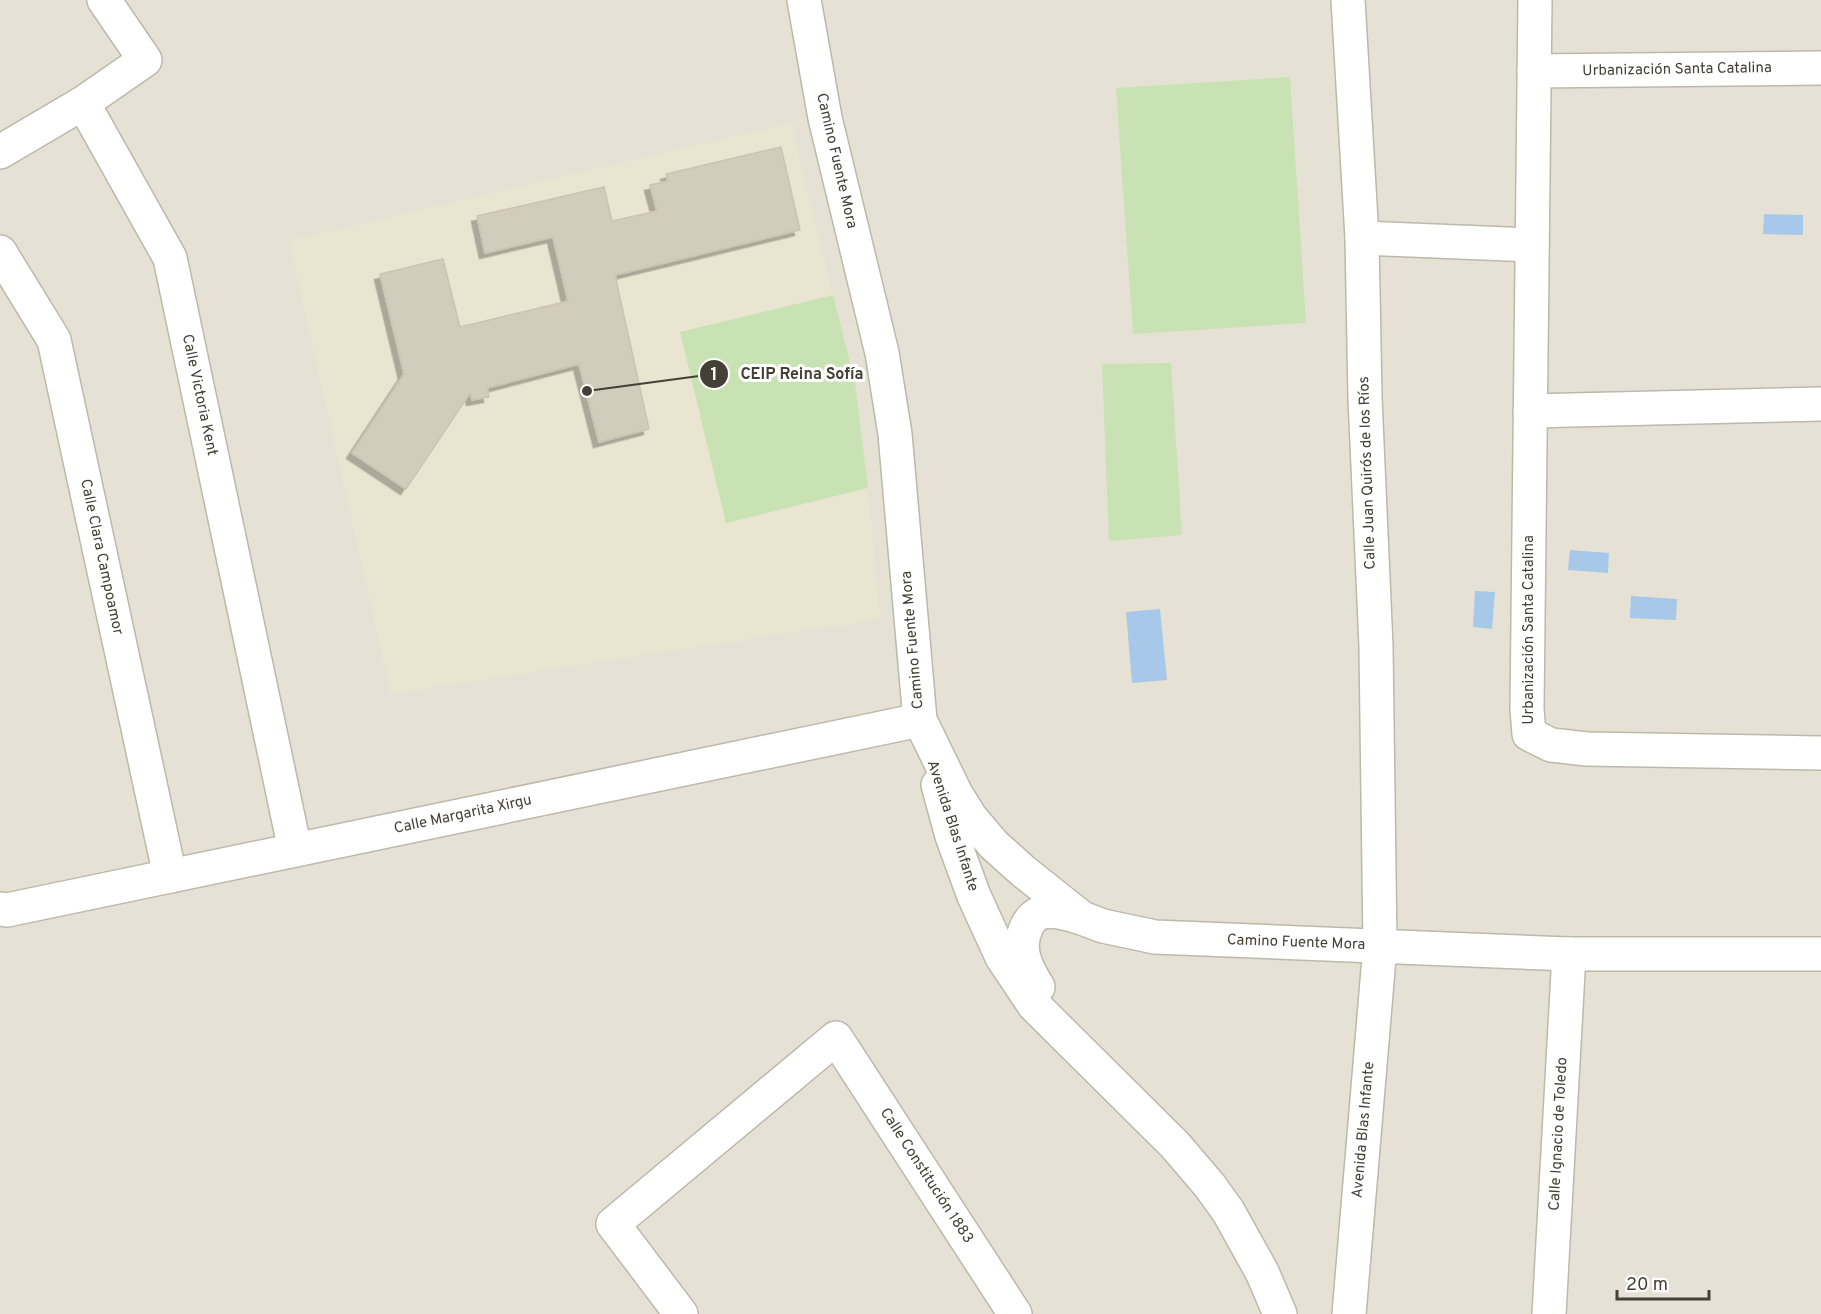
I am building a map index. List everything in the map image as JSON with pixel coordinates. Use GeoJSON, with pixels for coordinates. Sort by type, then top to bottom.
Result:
{"type":"FeatureCollection","features":[{"type":"Feature","properties":{"kind":"street"},"geometry":{"type":"LineString","coordinates":[[0,152],[83,103],[145,60],[104,0]]}},
{"type":"Feature","properties":{"kind":"street","name":"Camino Fuente Mora"},"geometry":{"type":"LineString","coordinates":[[804,0],[825,117],[882,353],[895,434],[920,720],[948,778],[971,818],[994,845],[1082,918],[1103,926],[1155,937],[1569,954],[1821,954]]}},
{"type":"Feature","properties":{"kind":"street","name":"Calle Juan Quirós de los Ríos"},"geometry":{"type":"LineString","coordinates":[[1348,0],[1362,238],[1365,398],[1376,646],[1380,946]]}},
{"type":"Feature","properties":{"kind":"street","name":"Urbanización Santa Catalina"},"geometry":{"type":"LineString","coordinates":[[1535,0],[1527,709],[1529,734],[1551,745],[1587,748],[1821,753]]}},
{"type":"Feature","properties":{"kind":"street","name":"Urbanización Santa Catalina"},"geometry":{"type":"LineString","coordinates":[[1534,71],[1821,68]]}},
{"type":"Feature","properties":{"kind":"street","name":"Calle Victoria Kent"},"geometry":{"type":"LineString","coordinates":[[83,103],[170,258],[295,850]]}},
{"type":"Feature","properties":{"kind":"street"},"geometry":{"type":"LineString","coordinates":[[1362,238],[1532,245]]}},
{"type":"Feature","properties":{"kind":"street","name":"Calle Clara Campoamor"},"geometry":{"type":"LineString","coordinates":[[0,252],[54,340],[170,876]]}},
{"type":"Feature","properties":{"kind":"street"},"geometry":{"type":"LineString","coordinates":[[1530,411],[1821,404]]}},
{"type":"Feature","properties":{"kind":"street","name":"Calle Margarita Xirgu"},"geometry":{"type":"LineString","coordinates":[[4,909],[920,720]]}},
{"type":"Feature","properties":{"kind":"street","name":"Avenida Blas Infante"},"geometry":{"type":"LineString","coordinates":[[920,720],[952,836],[974,896],[1002,957],[1034,1005],[1175,1145],[1210,1186],[1228,1211],[1262,1272],[1280,1314]]}},
{"type":"Feature","properties":{"kind":"street","name":"Avenida Blas Infante"},"geometry":{"type":"LineString","coordinates":[[1007,857],[1029,892],[1028,922],[1021,942],[1025,961],[1036,985],[1073,1046]]}},
{"type":"Feature","properties":{"kind":"street"},"geometry":{"type":"LineString","coordinates":[[1028,922],[1044,912],[1057,912],[1082,918]]}},
{"type":"Feature","properties":{"kind":"street","name":"Avenida Blas Infante"},"geometry":{"type":"LineString","coordinates":[[1349,1314],[1380,946]]}},
{"type":"Feature","properties":{"kind":"street","name":"Calle Ignacio de Toledo"},"geometry":{"type":"LineString","coordinates":[[1549,1314],[1569,954]]}},
{"type":"Feature","properties":{"kind":"street","name":"Calle Constitución 1883"},"geometry":{"type":"LineString","coordinates":[[681,1314],[613,1224],[837,1038],[1015,1314]]}},
{"type":"Feature","properties":{"kind":"shaded area"},"geometry":{"type":"Polygon","coordinates":[[[0,0],[1821,0],[1821,1314],[0,1314],[0,0]]]}},
{"type":"Feature","properties":{"kind":"shaded area"},"geometry":{"type":"Polygon","coordinates":[[[791,123],[833,295],[868,488],[880,619],[391,694],[289,241],[791,123]]]}},
{"type":"Feature","properties":{"kind":"green space"},"geometry":{"type":"Polygon","coordinates":[[[1290,77],[1306,323],[1133,334],[1116,88],[1290,77]]]}},
{"type":"Feature","properties":{"kind":"green space"},"geometry":{"type":"Polygon","coordinates":[[[833,295],[855,383],[868,488],[726,523],[680,332],[833,295]]]}},
{"type":"Feature","properties":{"kind":"green space"},"geometry":{"type":"Polygon","coordinates":[[[1171,363],[1182,535],[1109,541],[1102,364],[1171,363]]]}},
{"type":"Feature","properties":{"kind":"water"},"geometry":{"type":"Polygon","coordinates":[[[1764,214],[1803,215],[1803,235],[1763,234],[1764,214]]]}},
{"type":"Feature","properties":{"kind":"water"},"geometry":{"type":"Polygon","coordinates":[[[1570,550],[1609,553],[1608,573],[1568,570],[1570,550]]]}},
{"type":"Feature","properties":{"kind":"water"},"geometry":{"type":"Polygon","coordinates":[[[1475,591],[1495,592],[1492,629],[1473,627],[1475,591]]]}},
{"type":"Feature","properties":{"kind":"water"},"geometry":{"type":"Polygon","coordinates":[[[1631,596],[1677,599],[1676,620],[1630,618],[1631,596]]]}},
{"type":"Feature","properties":{"kind":"water"},"geometry":{"type":"Polygon","coordinates":[[[1160,609],[1167,680],[1132,683],[1126,612],[1160,609]]]}},
{"type":"Feature","properties":{"kind":"building"},"geometry":{"type":"Polygon","coordinates":[[[781,147],[800,230],[615,275],[649,429],[599,442],[579,364],[487,388],[489,397],[472,400],[470,393],[406,489],[352,453],[404,374],[380,274],[443,259],[460,327],[568,301],[553,237],[485,253],[477,216],[604,187],[612,221],[657,211],[650,185],[668,181],[666,174],[781,147]]]}},
{"type":"Feature","properties":{"kind":"place","name":"CEIP Reina Sofía"},"geometry":{"type":"Point","coordinates":[587,391]}}]}
